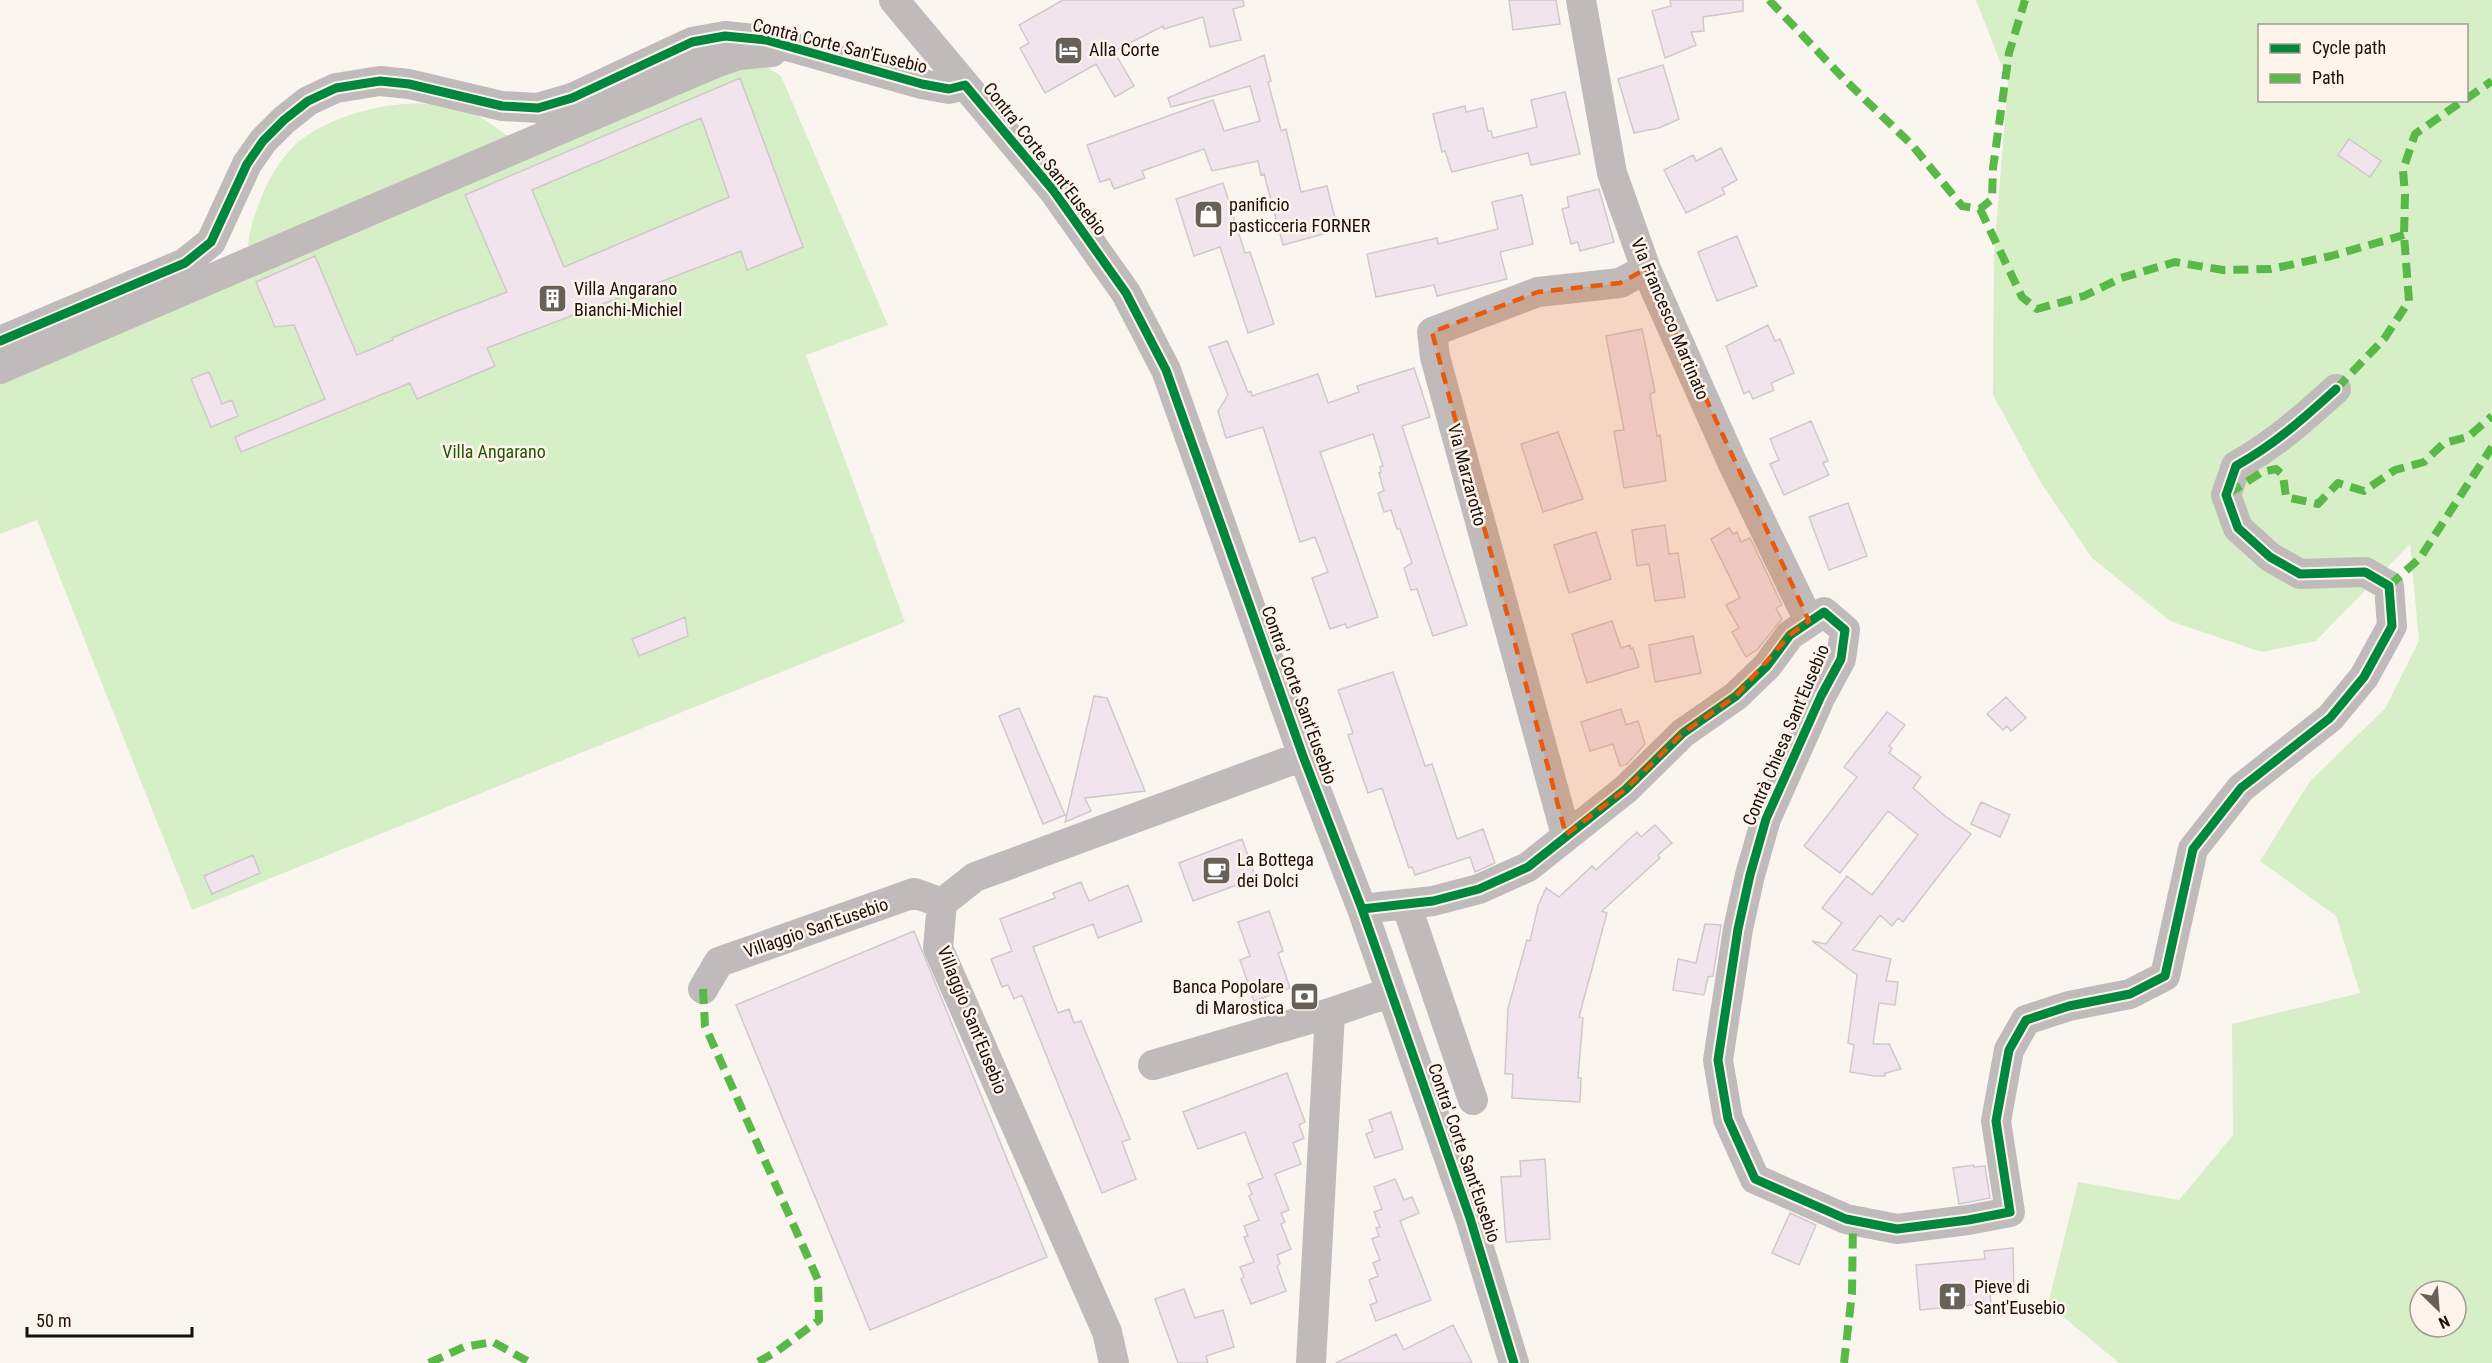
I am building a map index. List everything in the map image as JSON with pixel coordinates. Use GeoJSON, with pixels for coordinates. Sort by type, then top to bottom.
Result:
{"type":"FeatureCollection","features":[{"type":"Feature","properties":{"kind":"street","name":"Contra' Corte Sant'Eusebio"},"geometry":{"type":"LineString","coordinates":[[894,0],[1053,190],[1126,293],[1166,370],[1303,756],[1362,909],[1470,1218],[1514,1363]]}},
{"type":"Feature","properties":{"kind":"street","name":"Via Francesco Martinato"},"geometry":{"type":"LineString","coordinates":[[1581,0],[1612,173],[1646,269],[1732,462],[1809,621]]}},
{"type":"Feature","properties":{"kind":"street","name":"Contrà Corte San'Eusebio"},"geometry":{"type":"LineString","coordinates":[[0,341],[185,263],[211,242],[247,165],[263,141],[308,101],[336,88],[380,81],[409,84],[502,106],[538,108],[572,98],[692,42],[725,36],[766,40],[922,84],[949,89],[965,85]]}},
{"type":"Feature","properties":{"kind":"street"},"geometry":{"type":"LineString","coordinates":[[0,369],[718,63],[739,56],[802,50]]}},
{"type":"Feature","properties":{"kind":"street","name":"Via Marzarotto"},"geometry":{"type":"LineString","coordinates":[[1566,835],[1435,357],[1432,332],[1538,292],[1620,283],[1646,269]]}},
{"type":"Feature","properties":{"kind":"street","name":"Contrà Chiesa Sant'Eusebio"},"geometry":{"type":"LineString","coordinates":[[1362,909],[1433,901],[1479,889],[1528,867],[1626,789],[1683,733],[1736,696],[1767,666],[1790,635],[1824,612],[1845,630],[1841,660],[1821,696],[1766,819],[1750,875],[1738,929],[1718,1060],[1728,1119],[1755,1179],[1846,1219],[1897,1229],[2010,1212],[1996,1121],[2009,1050],[2026,1020],[2069,1006],[2130,994],[2164,976],[2193,849],[2241,788],[2330,718],[2364,676],[2392,626],[2389,586],[2365,572],[2300,574],[2270,557],[2238,528],[2226,495],[2236,466],[2278,441],[2336,389]]}},
{"type":"Feature","properties":{"kind":"street"},"geometry":{"type":"LineString","coordinates":[[942,903],[975,876],[1303,756]]}},
{"type":"Feature","properties":{"kind":"street","name":"Villaggio San'Eusebio"},"geometry":{"type":"LineString","coordinates":[[703,989],[719,963],[914,893],[942,903]]}},
{"type":"Feature","properties":{"kind":"street","name":"Villaggio Sant'Eusebio"},"geometry":{"type":"LineString","coordinates":[[942,903],[938,948],[1107,1332],[1114,1363]]}},
{"type":"Feature","properties":{"kind":"street"},"geometry":{"type":"LineString","coordinates":[[1406,904],[1473,1100]]}},
{"type":"Feature","properties":{"kind":"street"},"geometry":{"type":"LineString","coordinates":[[1153,1065],[1391,993]]}},
{"type":"Feature","properties":{"kind":"street"},"geometry":{"type":"LineString","coordinates":[[1311,1363],[1330,1013]]}},
{"type":"Feature","properties":{"kind":"highlighted area"},"geometry":{"type":"Polygon","coordinates":[[[1646,269],[1809,621],[1790,635],[1736,696],[1683,733],[1626,789],[1566,835],[1432,332],[1538,292],[1620,283],[1646,269]]]}},
{"type":"Feature","properties":{"kind":"green space"},"geometry":{"type":"Polygon","coordinates":[[[1976,0],[2492,0],[2492,1363],[2119,1363],[2048,1304],[2078,1182],[2179,1200],[2233,1135],[2232,1024],[2360,993],[2336,916],[2260,861],[2310,781],[2385,709],[2419,641],[2410,544],[2316,641],[2262,652],[2170,621],[2092,558],[2041,483],[1993,395],[1994,254],[2008,82],[1976,0]]]}},
{"type":"Feature","properties":{"kind":"green space","name":"Villa Angarano"},"geometry":{"type":"Polygon","coordinates":[[[734,45],[781,76],[888,325],[806,355],[905,622],[192,910],[37,520],[0,534],[0,364],[248,259],[252,223],[263,193],[275,171],[296,144],[333,121],[379,107],[403,104],[449,106],[469,112],[486,121],[511,139],[734,45]]]}},
{"type":"Feature","properties":{"kind":"building"},"geometry":{"type":"Polygon","coordinates":[[[1063,0],[1243,0],[1244,6],[1233,9],[1241,40],[1210,47],[1203,17],[1164,29],[1163,26],[1118,49],[1115,53],[1134,86],[1115,97],[1096,64],[1045,93],[1020,48],[1029,43],[1019,25],[1063,0]]]}},
{"type":"Feature","properties":{"kind":"building"},"geometry":{"type":"Polygon","coordinates":[[[1509,0],[1556,0],[1560,24],[1513,30],[1509,0]]]}},
{"type":"Feature","properties":{"kind":"building"},"geometry":{"type":"Polygon","coordinates":[[[1670,0],[1743,0],[1743,11],[1703,17],[1704,31],[1691,32],[1696,45],[1665,58],[1652,11],[1671,6],[1670,0]]]}},
{"type":"Feature","properties":{"kind":"building"},"geometry":{"type":"Polygon","coordinates":[[[1264,55],[1271,81],[1268,82],[1281,131],[1286,129],[1301,192],[1327,186],[1338,230],[1283,245],[1264,174],[1261,175],[1258,161],[1212,171],[1204,149],[1142,171],[1145,178],[1114,189],[1110,179],[1100,182],[1087,145],[1213,100],[1224,131],[1260,121],[1250,86],[1171,107],[1168,98],[1264,55]]]}},
{"type":"Feature","properties":{"kind":"building"},"geometry":{"type":"Polygon","coordinates":[[[1663,65],[1679,119],[1659,128],[1634,133],[1618,79],[1663,65]]]}},
{"type":"Feature","properties":{"kind":"building","name":"Villa Angarano Bianchi-Michiel"},"geometry":{"type":"Polygon","coordinates":[[[740,78],[803,247],[747,270],[741,251],[487,348],[495,366],[417,399],[410,383],[241,452],[235,437],[325,399],[294,325],[275,327],[256,282],[315,256],[357,355],[393,340],[392,338],[507,292],[465,195],[740,78]],[[701,118],[532,190],[564,267],[729,197],[701,118]]]}},
{"type":"Feature","properties":{"kind":"building"},"geometry":{"type":"Polygon","coordinates":[[[1565,92],[1580,154],[1531,165],[1528,153],[1452,172],[1445,151],[1442,152],[1433,114],[1465,106],[1466,112],[1483,108],[1488,131],[1491,131],[1493,138],[1537,127],[1531,100],[1565,92]]]}},
{"type":"Feature","properties":{"kind":"building"},"geometry":{"type":"Polygon","coordinates":[[[2349,139],[2381,161],[2370,177],[2338,155],[2349,139]]]}},
{"type":"Feature","properties":{"kind":"building"},"geometry":{"type":"Polygon","coordinates":[[[1721,148],[1737,180],[1722,188],[1725,194],[1686,213],[1664,170],[1693,155],[1696,161],[1721,148]]]}},
{"type":"Feature","properties":{"kind":"building"},"geometry":{"type":"Polygon","coordinates":[[[1223,183],[1245,253],[1250,252],[1274,324],[1248,333],[1220,247],[1194,256],[1176,199],[1223,183]]]}},
{"type":"Feature","properties":{"kind":"building"},"geometry":{"type":"Polygon","coordinates":[[[1599,189],[1614,242],[1580,251],[1578,242],[1571,244],[1562,209],[1569,207],[1567,197],[1599,189]]]}},
{"type":"Feature","properties":{"kind":"building"},"geometry":{"type":"Polygon","coordinates":[[[1522,195],[1533,244],[1500,252],[1507,279],[1437,296],[1434,285],[1376,297],[1367,254],[1437,238],[1438,244],[1498,229],[1492,202],[1522,195]]]}},
{"type":"Feature","properties":{"kind":"building"},"geometry":{"type":"Polygon","coordinates":[[[1737,236],[1757,286],[1717,301],[1698,252],[1737,236]]]}},
{"type":"Feature","properties":{"kind":"building"},"geometry":{"type":"Polygon","coordinates":[[[1768,325],[1775,341],[1780,339],[1794,373],[1771,383],[1774,390],[1753,399],[1749,391],[1744,394],[1726,346],[1768,325]]]}},
{"type":"Feature","properties":{"kind":"building"},"geometry":{"type":"Polygon","coordinates":[[[1642,329],[1655,392],[1650,394],[1657,436],[1660,435],[1666,481],[1624,488],[1614,431],[1624,430],[1606,336],[1642,329]]]}},
{"type":"Feature","properties":{"kind":"building"},"geometry":{"type":"Polygon","coordinates":[[[1227,341],[1248,392],[1251,391],[1252,396],[1318,374],[1328,403],[1359,392],[1357,386],[1414,368],[1430,417],[1402,426],[1467,625],[1433,636],[1417,589],[1411,590],[1404,568],[1412,563],[1400,529],[1397,529],[1391,510],[1384,512],[1378,493],[1384,491],[1379,473],[1381,472],[1380,467],[1383,466],[1373,434],[1320,452],[1378,617],[1347,628],[1345,624],[1330,629],[1312,578],[1328,572],[1315,537],[1300,542],[1263,427],[1226,438],[1218,411],[1228,395],[1209,347],[1227,341]]]}},
{"type":"Feature","properties":{"kind":"building"},"geometry":{"type":"Polygon","coordinates":[[[209,372],[222,404],[232,400],[238,416],[211,427],[191,379],[209,372]]]}},
{"type":"Feature","properties":{"kind":"building"},"geometry":{"type":"Polygon","coordinates":[[[1811,421],[1828,461],[1823,463],[1829,475],[1784,495],[1770,464],[1779,460],[1770,439],[1811,421]]]}},
{"type":"Feature","properties":{"kind":"building"},"geometry":{"type":"Polygon","coordinates":[[[1558,432],[1583,499],[1543,512],[1521,444],[1558,432]]]}},
{"type":"Feature","properties":{"kind":"building"},"geometry":{"type":"Polygon","coordinates":[[[1848,503],[1867,556],[1829,570],[1809,517],[1848,503]]]}},
{"type":"Feature","properties":{"kind":"building"},"geometry":{"type":"Polygon","coordinates":[[[1665,525],[1669,554],[1678,553],[1685,597],[1655,601],[1649,564],[1637,566],[1632,530],[1665,525]]]}},
{"type":"Feature","properties":{"kind":"building"},"geometry":{"type":"Polygon","coordinates":[[[1729,528],[1733,534],[1737,532],[1741,542],[1750,538],[1782,605],[1776,608],[1782,619],[1757,650],[1746,657],[1732,632],[1739,628],[1726,605],[1740,598],[1711,539],[1729,528]]]}},
{"type":"Feature","properties":{"kind":"building"},"geometry":{"type":"Polygon","coordinates":[[[1596,532],[1611,579],[1569,593],[1554,545],[1596,532]]]}},
{"type":"Feature","properties":{"kind":"building"},"geometry":{"type":"Polygon","coordinates":[[[685,617],[688,636],[639,656],[632,639],[685,617]]]}},
{"type":"Feature","properties":{"kind":"building"},"geometry":{"type":"Polygon","coordinates":[[[1612,621],[1621,648],[1630,645],[1631,649],[1633,648],[1639,667],[1587,683],[1572,634],[1612,621]]]}},
{"type":"Feature","properties":{"kind":"building"},"geometry":{"type":"Polygon","coordinates":[[[1693,636],[1701,673],[1655,682],[1649,645],[1693,636]]]}},
{"type":"Feature","properties":{"kind":"building"},"geometry":{"type":"Polygon","coordinates":[[[1393,672],[1425,766],[1432,764],[1457,839],[1483,829],[1495,863],[1475,872],[1470,857],[1415,875],[1412,867],[1409,868],[1382,788],[1368,793],[1348,735],[1353,733],[1338,690],[1393,672]]]}},
{"type":"Feature","properties":{"kind":"building"},"geometry":{"type":"Polygon","coordinates":[[[1094,696],[1107,698],[1145,791],[1085,798],[1091,811],[1065,822],[1094,696]]]}},
{"type":"Feature","properties":{"kind":"building"},"geometry":{"type":"Polygon","coordinates":[[[2006,697],[2026,718],[2011,731],[2007,726],[2003,730],[1987,714],[2006,697]]]}},
{"type":"Feature","properties":{"kind":"building"},"geometry":{"type":"Polygon","coordinates":[[[1019,708],[1065,815],[1043,824],[999,716],[1019,708]]]}},
{"type":"Feature","properties":{"kind":"building"},"geometry":{"type":"Polygon","coordinates":[[[1621,709],[1626,725],[1638,721],[1645,744],[1627,764],[1620,766],[1613,744],[1590,751],[1581,722],[1621,709]]]}},
{"type":"Feature","properties":{"kind":"building"},"geometry":{"type":"Polygon","coordinates":[[[1887,712],[1905,725],[1889,746],[1892,748],[1889,753],[1921,777],[1913,788],[1945,816],[1971,834],[1903,922],[1898,918],[1892,926],[1880,915],[1853,950],[1891,959],[1886,981],[1898,982],[1895,1005],[1879,1003],[1873,1044],[1889,1044],[1901,1069],[1885,1073],[1885,1076],[1874,1076],[1850,1072],[1854,1045],[1848,1043],[1857,975],[1812,941],[1826,944],[1842,923],[1822,908],[1847,876],[1872,895],[1918,835],[1888,811],[1840,873],[1804,846],[1857,777],[1844,767],[1887,712]]]}},
{"type":"Feature","properties":{"kind":"building"},"geometry":{"type":"Polygon","coordinates":[[[1981,802],[2010,815],[2000,837],[1971,824],[1981,802]]]}},
{"type":"Feature","properties":{"kind":"building"},"geometry":{"type":"Polygon","coordinates":[[[1655,825],[1672,843],[1658,855],[1660,858],[1602,911],[1607,913],[1579,1017],[1583,1018],[1578,1078],[1581,1078],[1580,1102],[1512,1098],[1513,1074],[1505,1074],[1508,1008],[1527,940],[1530,941],[1538,906],[1546,888],[1559,897],[1592,866],[1596,870],[1637,832],[1641,837],[1655,825]]]}},
{"type":"Feature","properties":{"kind":"building"},"geometry":{"type":"Polygon","coordinates":[[[1242,839],[1256,878],[1193,901],[1179,863],[1242,839]]]}},
{"type":"Feature","properties":{"kind":"building"},"geometry":{"type":"Polygon","coordinates":[[[253,855],[260,873],[212,894],[204,876],[253,855]]]}},
{"type":"Feature","properties":{"kind":"building"},"geometry":{"type":"Polygon","coordinates":[[[1081,882],[1089,901],[1128,885],[1142,921],[1098,938],[1093,924],[1033,947],[1058,1013],[1069,1009],[1074,1023],[1081,1021],[1130,1139],[1122,1142],[1136,1179],[1102,1193],[1022,995],[1014,999],[1008,985],[1002,987],[991,959],[1012,951],[1000,919],[1055,898],[1053,893],[1081,882]]]}},
{"type":"Feature","properties":{"kind":"building"},"geometry":{"type":"Polygon","coordinates":[[[1269,911],[1283,951],[1278,953],[1290,988],[1254,1001],[1240,960],[1250,956],[1238,922],[1269,911]]]}},
{"type":"Feature","properties":{"kind":"building"},"geometry":{"type":"Polygon","coordinates":[[[1705,924],[1721,925],[1713,976],[1708,977],[1704,995],[1673,990],[1678,959],[1696,963],[1705,924]]]}},
{"type":"Feature","properties":{"kind":"building"},"geometry":{"type":"Polygon","coordinates":[[[914,931],[1047,1257],[870,1330],[736,1005],[914,931]]]}},
{"type":"Feature","properties":{"kind":"building"},"geometry":{"type":"Polygon","coordinates":[[[1287,1073],[1305,1122],[1299,1125],[1304,1138],[1293,1143],[1301,1164],[1275,1174],[1289,1210],[1281,1213],[1285,1222],[1281,1224],[1291,1249],[1277,1255],[1280,1264],[1277,1266],[1286,1291],[1251,1304],[1241,1279],[1244,1277],[1240,1267],[1254,1262],[1244,1237],[1248,1236],[1244,1226],[1259,1220],[1249,1196],[1252,1194],[1248,1184],[1263,1178],[1245,1132],[1198,1149],[1183,1112],[1287,1073]]]}},
{"type":"Feature","properties":{"kind":"building"},"geometry":{"type":"Polygon","coordinates":[[[1391,1112],[1403,1149],[1375,1158],[1366,1134],[1373,1131],[1369,1120],[1391,1112]]]}},
{"type":"Feature","properties":{"kind":"building"},"geometry":{"type":"Polygon","coordinates":[[[1545,1159],[1550,1239],[1506,1242],[1501,1177],[1521,1176],[1520,1161],[1545,1159]]]}},
{"type":"Feature","properties":{"kind":"building"},"geometry":{"type":"Polygon","coordinates":[[[1974,1165],[1974,1167],[1985,1166],[1990,1198],[1959,1204],[1953,1168],[1974,1165]]]}},
{"type":"Feature","properties":{"kind":"building"},"geometry":{"type":"Polygon","coordinates":[[[1395,1179],[1404,1200],[1412,1197],[1419,1213],[1400,1221],[1431,1300],[1376,1321],[1370,1305],[1377,1302],[1369,1280],[1378,1276],[1373,1263],[1380,1260],[1372,1239],[1379,1236],[1376,1228],[1380,1227],[1374,1212],[1382,1209],[1374,1187],[1395,1179]]]}},
{"type":"Feature","properties":{"kind":"building"},"geometry":{"type":"Polygon","coordinates":[[[1790,1213],[1816,1225],[1799,1265],[1772,1253],[1790,1213]]]}},
{"type":"Feature","properties":{"kind":"building"},"geometry":{"type":"Polygon","coordinates":[[[2013,1248],[2014,1291],[1990,1293],[1991,1303],[1920,1310],[1916,1265],[1985,1259],[1984,1251],[2013,1248]]]}},
{"type":"Feature","properties":{"kind":"building"},"geometry":{"type":"Polygon","coordinates":[[[1184,1289],[1195,1318],[1223,1310],[1234,1347],[1206,1356],[1208,1363],[1178,1363],[1155,1299],[1184,1289]]]}},
{"type":"Feature","properties":{"kind":"building"},"geometry":{"type":"Polygon","coordinates":[[[1453,1325],[1472,1363],[1336,1363],[1396,1334],[1404,1350],[1453,1325]]]}},
{"type":"Feature","properties":{"kind":"marked path"},"geometry":{"type":"LineString","coordinates":[[1769,0],[1845,80],[1912,145],[1962,206],[1980,209],[1992,199],[1993,168],[2009,53],[2025,0]]}},
{"type":"Feature","properties":{"kind":"marked path"},"geometry":{"type":"LineString","coordinates":[[2468,98],[2492,81]]}},
{"type":"Feature","properties":{"kind":"marked path"},"geometry":{"type":"LineString","coordinates":[[2336,389],[2384,339],[2409,301],[2404,235],[2403,170],[2415,134],[2461,102]]}},
{"type":"Feature","properties":{"kind":"marked path"},"geometry":{"type":"LineString","coordinates":[[1980,209],[2022,297],[2037,309],[2084,296],[2121,278],[2175,262],[2223,270],[2271,269],[2331,256],[2404,235]]}},
{"type":"Feature","properties":{"kind":"marked path"},"geometry":{"type":"LineString","coordinates":[[2228,494],[2262,472],[2276,469],[2283,475],[2286,497],[2318,504],[2338,483],[2364,491],[2395,470],[2424,462],[2444,443],[2468,437],[2492,416]]}},
{"type":"Feature","properties":{"kind":"marked path"},"geometry":{"type":"LineString","coordinates":[[2389,586],[2420,558],[2492,447]]}},
{"type":"Feature","properties":{"kind":"marked path"},"geometry":{"type":"LineString","coordinates":[[703,989],[705,1026],[818,1280],[819,1320],[776,1352],[756,1363]]}},
{"type":"Feature","properties":{"kind":"marked path"},"geometry":{"type":"LineString","coordinates":[[1844,1363],[1852,1293],[1853,1220]]}},
{"type":"Feature","properties":{"kind":"marked path"},"geometry":{"type":"LineString","coordinates":[[429,1363],[464,1347],[493,1342],[531,1363]]}},
{"type":"Feature","properties":{"kind":"cycle path"},"geometry":{"type":"LineString","coordinates":[[0,341],[185,263],[211,242],[247,164],[263,141],[308,101],[336,88],[380,81],[409,84],[502,106],[538,108],[572,98],[692,42],[725,36],[766,40],[922,84],[949,89],[965,85],[1053,190],[1126,293],[1166,370],[1303,756],[1362,909],[1470,1218],[1514,1363]]}},
{"type":"Feature","properties":{"kind":"cycle path"},"geometry":{"type":"LineString","coordinates":[[1362,909],[1433,901],[1479,889],[1528,867],[1626,789],[1683,733],[1736,696],[1767,666],[1790,635],[1824,612],[1845,630],[1841,659],[1821,696],[1766,819],[1738,929],[1718,1060],[1728,1119],[1755,1179],[1846,1219],[1897,1229],[2010,1212],[1996,1121],[2009,1050],[2026,1020],[2069,1006],[2130,994],[2165,976],[2193,849],[2241,788],[2330,718],[2364,677],[2392,626],[2389,586],[2365,572],[2300,574],[2270,557],[2238,528],[2226,495],[2236,466],[2264,449],[2336,389]]}},
{"type":"Feature","properties":{"kind":"place","name":"Alla Corte"},"geometry":{"type":"Point","coordinates":[1068,50]}},
{"type":"Feature","properties":{"kind":"place","name":"panificio pasticceria FORNER"},"geometry":{"type":"Point","coordinates":[1208,215]}},
{"type":"Feature","properties":{"kind":"place","name":"Villa Angarano Bianchi-Michiel"},"geometry":{"type":"Point","coordinates":[553,299]}},
{"type":"Feature","properties":{"kind":"place","name":"La Bottega dei Dolci"},"geometry":{"type":"Point","coordinates":[1216,870]}},
{"type":"Feature","properties":{"kind":"place","name":"Banca Popolare di Marostica"},"geometry":{"type":"Point","coordinates":[1305,997]}},
{"type":"Feature","properties":{"kind":"place","name":"Pieve di Sant'Eusebio"},"geometry":{"type":"Point","coordinates":[1953,1297]}}]}
